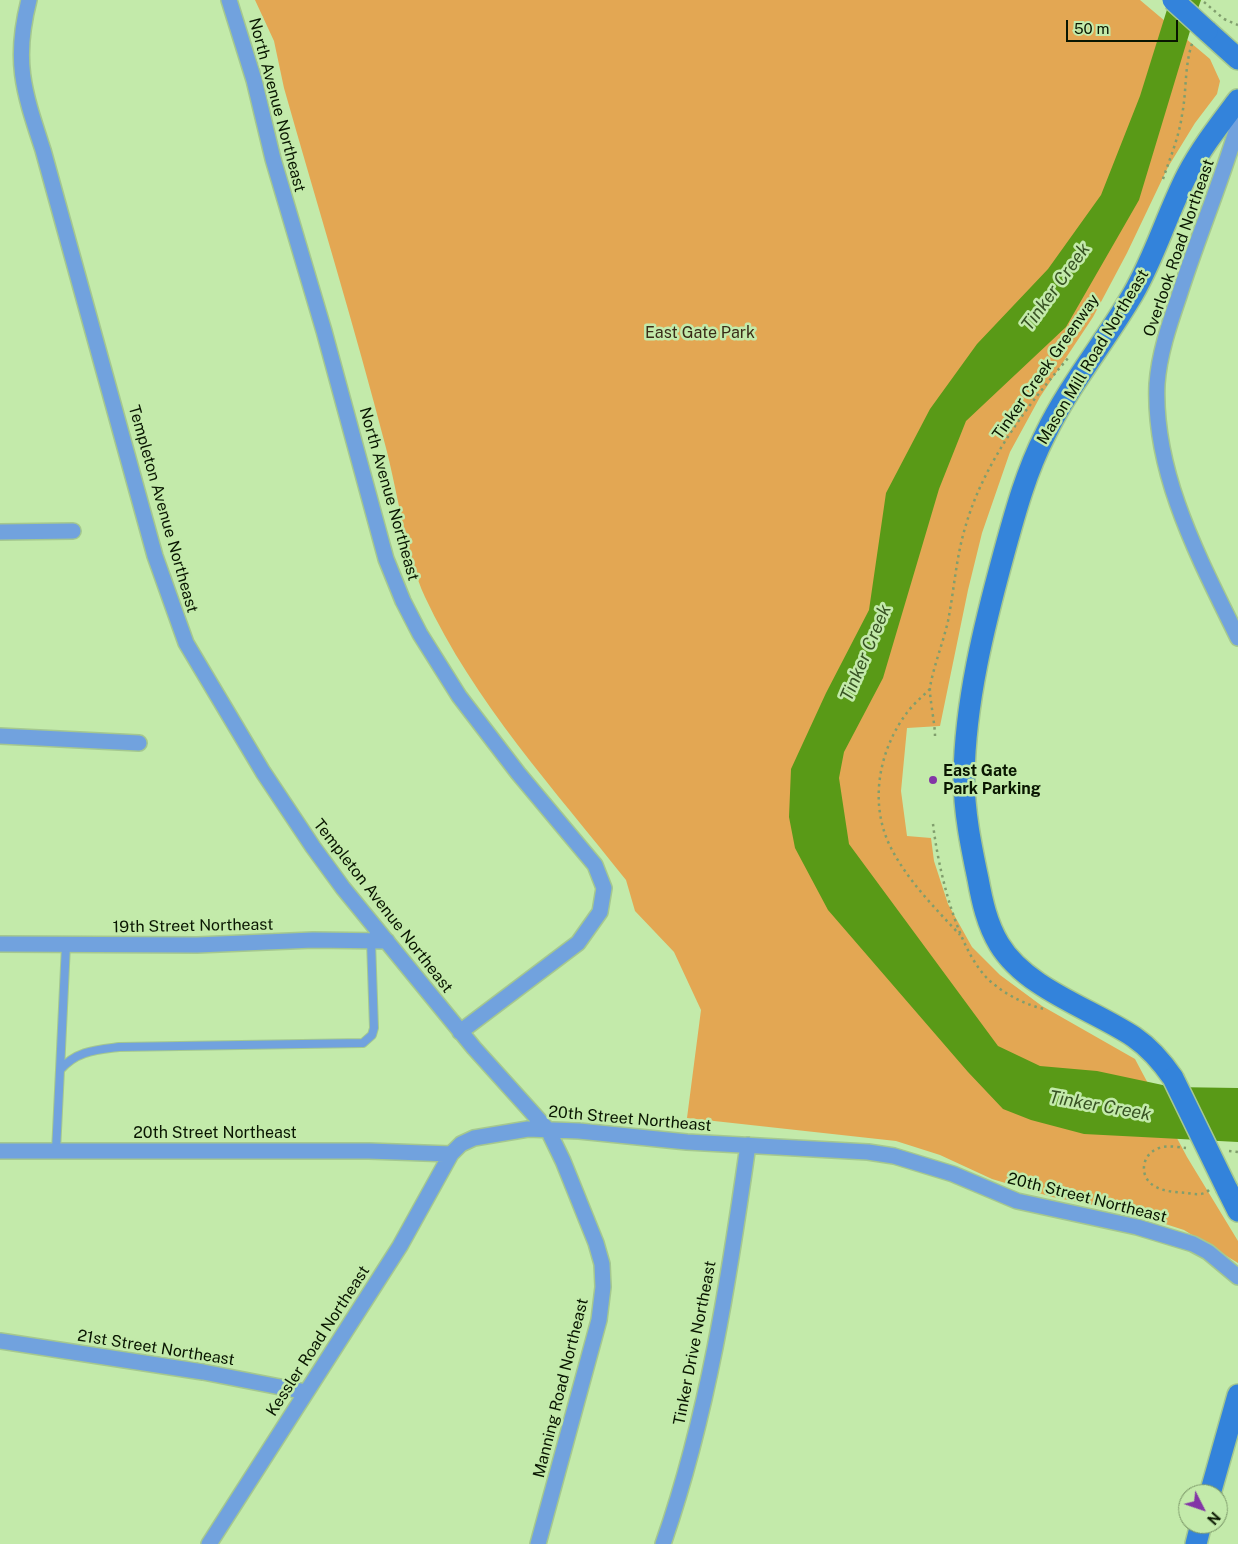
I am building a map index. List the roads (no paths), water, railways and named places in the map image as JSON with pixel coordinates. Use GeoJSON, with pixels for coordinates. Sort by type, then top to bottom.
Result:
{"type":"FeatureCollection","features":[{"type":"Feature","properties":{"kind":"street","name":"Templeton Avenue Northeast"},"geometry":{"type":"LineString","coordinates":[[30,0],[23,25],[20,49],[24,93],[43,150],[155,556],[186,643],[201,672],[263,772],[313,847],[460,1032],[548,1130]]}},
{"type":"Feature","properties":{"kind":"street","name":"North Avenue Northeast"},"geometry":{"type":"LineString","coordinates":[[229,0],[254,80],[272,159],[324,331],[386,559],[403,601],[420,634],[459,696],[518,773],[595,865],[604,888],[600,912],[578,943],[460,1032]]}},
{"type":"Feature","properties":{"kind":"street"},"geometry":{"type":"LineString","coordinates":[[1173,0],[1208,29],[1238,58]]}},
{"type":"Feature","properties":{"kind":"street","name":"Mason Mill Road Northeast"},"geometry":{"type":"LineString","coordinates":[[1238,100],[1200,151],[1186,177],[1154,254],[1133,294],[1046,432],[1035,456],[1014,517],[978,661],[966,747],[964,779],[972,852],[984,907],[999,944],[1024,971],[1039,982],[1138,1040],[1161,1062],[1173,1078],[1219,1188],[1238,1210]]}},
{"type":"Feature","properties":{"kind":"street","name":"Overlook Road Northeast"},"geometry":{"type":"LineString","coordinates":[[1238,125],[1224,171],[1195,246],[1174,310],[1160,360],[1157,385],[1158,410],[1165,457],[1173,488],[1188,530],[1238,638]]}},
{"type":"Feature","properties":{"kind":"street"},"geometry":{"type":"LineString","coordinates":[[0,532],[73,530]]}},
{"type":"Feature","properties":{"kind":"street"},"geometry":{"type":"LineString","coordinates":[[0,736],[138,743]]}},
{"type":"Feature","properties":{"kind":"street","name":"19th Street Northeast"},"geometry":{"type":"LineString","coordinates":[[0,944],[197,945],[313,940],[387,941]]}},
{"type":"Feature","properties":{"kind":"street","name":"20th Street Northeast"},"geometry":{"type":"LineString","coordinates":[[0,1151],[369,1151],[450,1154],[462,1144],[474,1138],[528,1129],[868,1152],[920,1162],[1017,1201],[1138,1227],[1193,1244],[1208,1252],[1238,1277]]}},
{"type":"Feature","properties":{"kind":"street","name":"Manning Road Northeast"},"geometry":{"type":"LineString","coordinates":[[538,1544],[586,1375],[599,1320],[603,1287],[602,1264],[596,1243],[563,1161],[548,1130]]}},
{"type":"Feature","properties":{"kind":"street","name":"Tinker Drive Northeast"},"geometry":{"type":"LineString","coordinates":[[663,1544],[690,1457],[708,1383],[748,1145]]}},
{"type":"Feature","properties":{"kind":"street","name":"Kessler Road Northeast"},"geometry":{"type":"LineString","coordinates":[[209,1544],[400,1246],[450,1154]]}},
{"type":"Feature","properties":{"kind":"street","name":"21st Street Northeast"},"geometry":{"type":"LineString","coordinates":[[0,1341],[204,1372],[306,1392]]}},
{"type":"Feature","properties":{"kind":"street"},"geometry":{"type":"LineString","coordinates":[[1213,1484],[1238,1395]]}},
{"type":"Feature","properties":{"kind":"lane"},"geometry":{"type":"LineString","coordinates":[[60,1070],[68,1060],[79,1054],[119,1048],[363,1043],[372,1035],[374,1028],[370,941]]}},
{"type":"Feature","properties":{"kind":"lane"},"geometry":{"type":"LineString","coordinates":[[56,1151],[66,945]]}},
{"type":"Feature","properties":{"kind":"water","name":"Tinker Creek"},"geometry":{"type":"Polygon","coordinates":[[[1170,0],[1201,0],[1139,200],[1066,327],[966,421],[939,489],[883,678],[844,752],[839,778],[849,844],[998,1046],[1040,1066],[1097,1071],[1172,1087],[1238,1088],[1238,1142],[1084,1134],[1031,1120],[1003,1109],[968,1072],[828,910],[795,848],[789,817],[791,769],[826,693],[869,610],[886,493],[930,409],[977,344],[1048,269],[1101,195],[1140,96],[1170,0]]]}},
{"type":"Feature","properties":{"kind":"place","name":"East Gate Park Parking"},"geometry":{"type":"Point","coordinates":[933,780]}},
{"type":"Feature","properties":{"kind":"park label","name":"East Gate Park"},"geometry":{"type":"Point","coordinates":[700,333]}}]}
